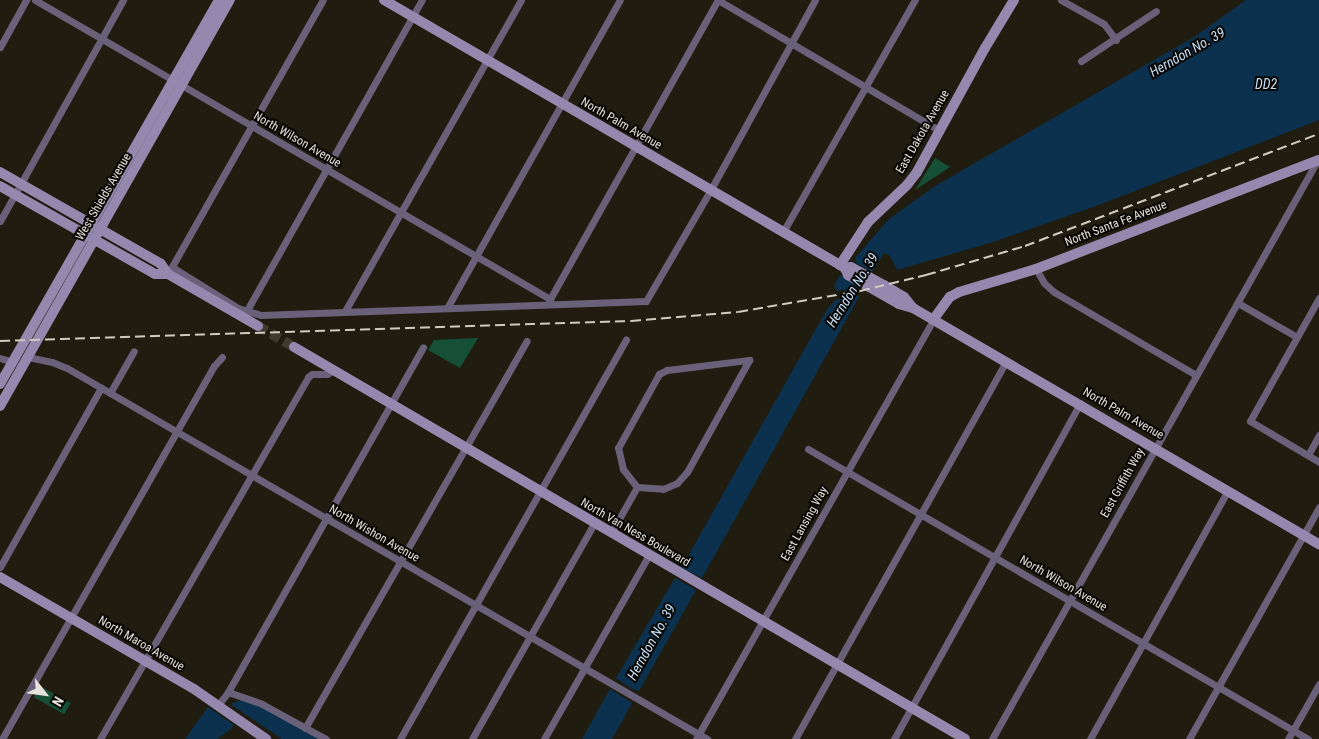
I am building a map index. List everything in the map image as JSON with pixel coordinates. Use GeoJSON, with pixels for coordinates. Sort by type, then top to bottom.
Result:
{"type":"FeatureCollection","features":[{"type":"Feature","properties":{"kind":"main road","name":"West Shields Avenue"},"geometry":{"type":"LineString","coordinates":[[0,384],[90,238],[100,230],[178,83],[219,0]]}},
{"type":"Feature","properties":{"kind":"main road","name":"West Shields Avenue"},"geometry":{"type":"LineString","coordinates":[[0,406],[28,357],[90,238],[91,224],[230,0]]}},
{"type":"Feature","properties":{"kind":"main road","name":"North Palm Avenue"},"geometry":{"type":"LineString","coordinates":[[384,0],[710,191],[866,280],[904,297],[913,308],[933,320],[1156,447],[1319,544]]}},
{"type":"Feature","properties":{"kind":"main road","name":"East Dakota Avenue"},"geometry":{"type":"LineString","coordinates":[[847,269],[868,222],[907,185],[917,172],[1014,0]]}},
{"type":"Feature","properties":{"kind":"main road","name":"North Santa Fe Avenue"},"geometry":{"type":"LineString","coordinates":[[933,320],[950,297],[959,292],[1036,269],[1318,160]]}},
{"type":"Feature","properties":{"kind":"main road"},"geometry":{"type":"LineString","coordinates":[[0,172],[161,264],[193,289],[258,326]]}},
{"type":"Feature","properties":{"kind":"main road"},"geometry":{"type":"LineString","coordinates":[[0,186],[155,274],[170,271]]}},
{"type":"Feature","properties":{"kind":"main road","name":"North Van Ness Boulevard"},"geometry":{"type":"LineString","coordinates":[[294,347],[332,371],[965,739]]}},
{"type":"Feature","properties":{"kind":"main road","name":"North Maroa Avenue"},"geometry":{"type":"LineString","coordinates":[[0,577],[218,704],[266,739]]}},
{"type":"Feature","properties":{"kind":"street"},"geometry":{"type":"LineString","coordinates":[[0,47],[26,0]]}},
{"type":"Feature","properties":{"kind":"street","name":"North Wilson Avenue"},"geometry":{"type":"LineString","coordinates":[[34,0],[476,255],[549,301]]}},
{"type":"Feature","properties":{"kind":"street"},"geometry":{"type":"LineString","coordinates":[[0,221],[123,0]]}},
{"type":"Feature","properties":{"kind":"street"},"geometry":{"type":"LineString","coordinates":[[323,0],[170,271],[246,312],[261,315],[447,308],[549,301],[646,301],[710,191],[815,0]]}},
{"type":"Feature","properties":{"kind":"street"},"geometry":{"type":"LineString","coordinates":[[246,312],[422,0]]}},
{"type":"Feature","properties":{"kind":"street"},"geometry":{"type":"LineString","coordinates":[[346,311],[521,0]]}},
{"type":"Feature","properties":{"kind":"street"},"geometry":{"type":"LineString","coordinates":[[447,308],[620,0]]}},
{"type":"Feature","properties":{"kind":"street"},"geometry":{"type":"LineString","coordinates":[[549,301],[718,0],[939,130]]}},
{"type":"Feature","properties":{"kind":"street"},"geometry":{"type":"LineString","coordinates":[[783,232],[916,0]]}},
{"type":"Feature","properties":{"kind":"street"},"geometry":{"type":"LineString","coordinates":[[1061,0],[1104,24],[1116,40]]}},
{"type":"Feature","properties":{"kind":"street"},"geometry":{"type":"LineString","coordinates":[[1081,61],[1116,40],[1156,11]]}},
{"type":"Feature","properties":{"kind":"street","name":"East Griffith Way"},"geometry":{"type":"LineString","coordinates":[[992,739],[1318,160]]}},
{"type":"Feature","properties":{"kind":"street"},"geometry":{"type":"LineString","coordinates":[[1036,269],[1044,283],[1054,292],[1196,375]]}},
{"type":"Feature","properties":{"kind":"street"},"geometry":{"type":"LineString","coordinates":[[193,289],[210,292]]}},
{"type":"Feature","properties":{"kind":"street"},"geometry":{"type":"LineString","coordinates":[[1319,298],[1250,421],[1319,462]]}},
{"type":"Feature","properties":{"kind":"street"},"geometry":{"type":"LineString","coordinates":[[1238,303],[1297,337]]}},
{"type":"Feature","properties":{"kind":"street","name":"East Lansing Way"},"geometry":{"type":"LineString","coordinates":[[698,737],[933,320]]}},
{"type":"Feature","properties":{"kind":"street"},"geometry":{"type":"LineString","coordinates":[[400,739],[626,339]]}},
{"type":"Feature","properties":{"kind":"street"},"geometry":{"type":"LineString","coordinates":[[305,728],[527,341]]}},
{"type":"Feature","properties":{"kind":"street"},"geometry":{"type":"LineString","coordinates":[[218,704],[228,692],[423,346]]}},
{"type":"Feature","properties":{"kind":"street"},"geometry":{"type":"LineString","coordinates":[[110,393],[134,351]]}},
{"type":"Feature","properties":{"kind":"street","name":"North Wishon Avenue"},"geometry":{"type":"LineString","coordinates":[[28,357],[52,362],[67,368],[474,606],[616,686],[698,737],[706,739]]}},
{"type":"Feature","properties":{"kind":"street"},"geometry":{"type":"LineString","coordinates":[[2,739],[214,366],[222,357]]}},
{"type":"Feature","properties":{"kind":"street"},"geometry":{"type":"LineString","coordinates":[[0,358],[13,362]]}},
{"type":"Feature","properties":{"kind":"street"},"geometry":{"type":"LineString","coordinates":[[749,360],[687,472],[677,483],[663,489],[637,487],[623,469],[618,448],[659,374],[667,370],[749,360]]}},
{"type":"Feature","properties":{"kind":"street"},"geometry":{"type":"LineString","coordinates":[[795,739],[1006,362]]}},
{"type":"Feature","properties":{"kind":"street"},"geometry":{"type":"LineString","coordinates":[[104,738],[145,661],[308,377],[312,374],[327,374],[332,371]]}},
{"type":"Feature","properties":{"kind":"street"},"geometry":{"type":"LineString","coordinates":[[0,567],[101,388]]}},
{"type":"Feature","properties":{"kind":"street"},"geometry":{"type":"LineString","coordinates":[[894,739],[996,558],[1080,403]]}},
{"type":"Feature","properties":{"kind":"street"},"geometry":{"type":"LineString","coordinates":[[1308,455],[1319,435]]}},
{"type":"Feature","properties":{"kind":"street","name":"North Wilson Avenue"},"geometry":{"type":"LineString","coordinates":[[808,449],[1308,739]]}},
{"type":"Feature","properties":{"kind":"street"},"geometry":{"type":"LineString","coordinates":[[611,533],[637,487]]}},
{"type":"Feature","properties":{"kind":"street"},"geometry":{"type":"LineString","coordinates":[[1090,739],[1228,490]]}},
{"type":"Feature","properties":{"kind":"street"},"geometry":{"type":"LineString","coordinates":[[1189,739],[1319,507]]}},
{"type":"Feature","properties":{"kind":"street"},"geometry":{"type":"LineString","coordinates":[[472,739],[594,524]]}},
{"type":"Feature","properties":{"kind":"street"},"geometry":{"type":"LineString","coordinates":[[544,739],[649,555]]}},
{"type":"Feature","properties":{"kind":"street"},"geometry":{"type":"LineString","coordinates":[[1288,739],[1319,684]]}},
{"type":"Feature","properties":{"kind":"street"},"geometry":{"type":"LineString","coordinates":[[228,692],[262,704],[326,739]]}},
{"type":"Feature","properties":{"kind":"green space"},"geometry":{"type":"Polygon","coordinates":[[[935,158],[950,167],[915,190],[935,158]]]}},
{"type":"Feature","properties":{"kind":"green space"},"geometry":{"type":"Polygon","coordinates":[[[478,338],[460,368],[428,350],[434,340],[478,338]]]}},
{"type":"Feature","properties":{"kind":"green space"},"geometry":{"type":"Polygon","coordinates":[[[40,686],[71,703],[64,714],[34,697],[40,686]]]}},
{"type":"Feature","properties":{"kind":"water","name":"DD2"},"geometry":{"type":"Polygon","coordinates":[[[1246,0],[1319,0],[1319,120],[1096,206],[993,242],[897,270],[890,256],[884,253],[872,272],[856,263],[855,258],[889,219],[935,186],[1194,37],[1246,0]]]}},
{"type":"Feature","properties":{"kind":"water"},"geometry":{"type":"Polygon","coordinates":[[[840,275],[859,287],[837,291],[834,286],[840,275]]]}},
{"type":"Feature","properties":{"kind":"water"},"geometry":{"type":"Polygon","coordinates":[[[860,295],[702,578],[684,569],[682,567],[826,311],[835,300],[860,295]]]}},
{"type":"Feature","properties":{"kind":"water"},"geometry":{"type":"Polygon","coordinates":[[[675,578],[696,590],[639,691],[632,689],[616,678],[675,578]]]}},
{"type":"Feature","properties":{"kind":"water"},"geometry":{"type":"Polygon","coordinates":[[[610,689],[632,703],[612,739],[582,739],[610,689]]]}},
{"type":"Feature","properties":{"kind":"water"},"geometry":{"type":"Polygon","coordinates":[[[241,700],[260,706],[319,739],[282,739],[230,704],[241,700]]]}},
{"type":"Feature","properties":{"kind":"water"},"geometry":{"type":"Polygon","coordinates":[[[208,707],[234,725],[217,739],[185,739],[208,707]]]}},
{"type":"Feature","properties":{"kind":"waterway","name":"Herndon No. 39"},"geometry":{"type":"LineString","coordinates":[[842,304],[854,282]]}},
{"type":"Feature","properties":{"kind":"tunnel"},"geometry":{"type":"LineString","coordinates":[[258,326],[294,347]]}},
{"type":"Feature","properties":{"kind":"railway"},"geometry":{"type":"LineString","coordinates":[[0,341],[631,321],[738,312],[860,291],[926,275],[1025,246],[1319,134]]}}]}
